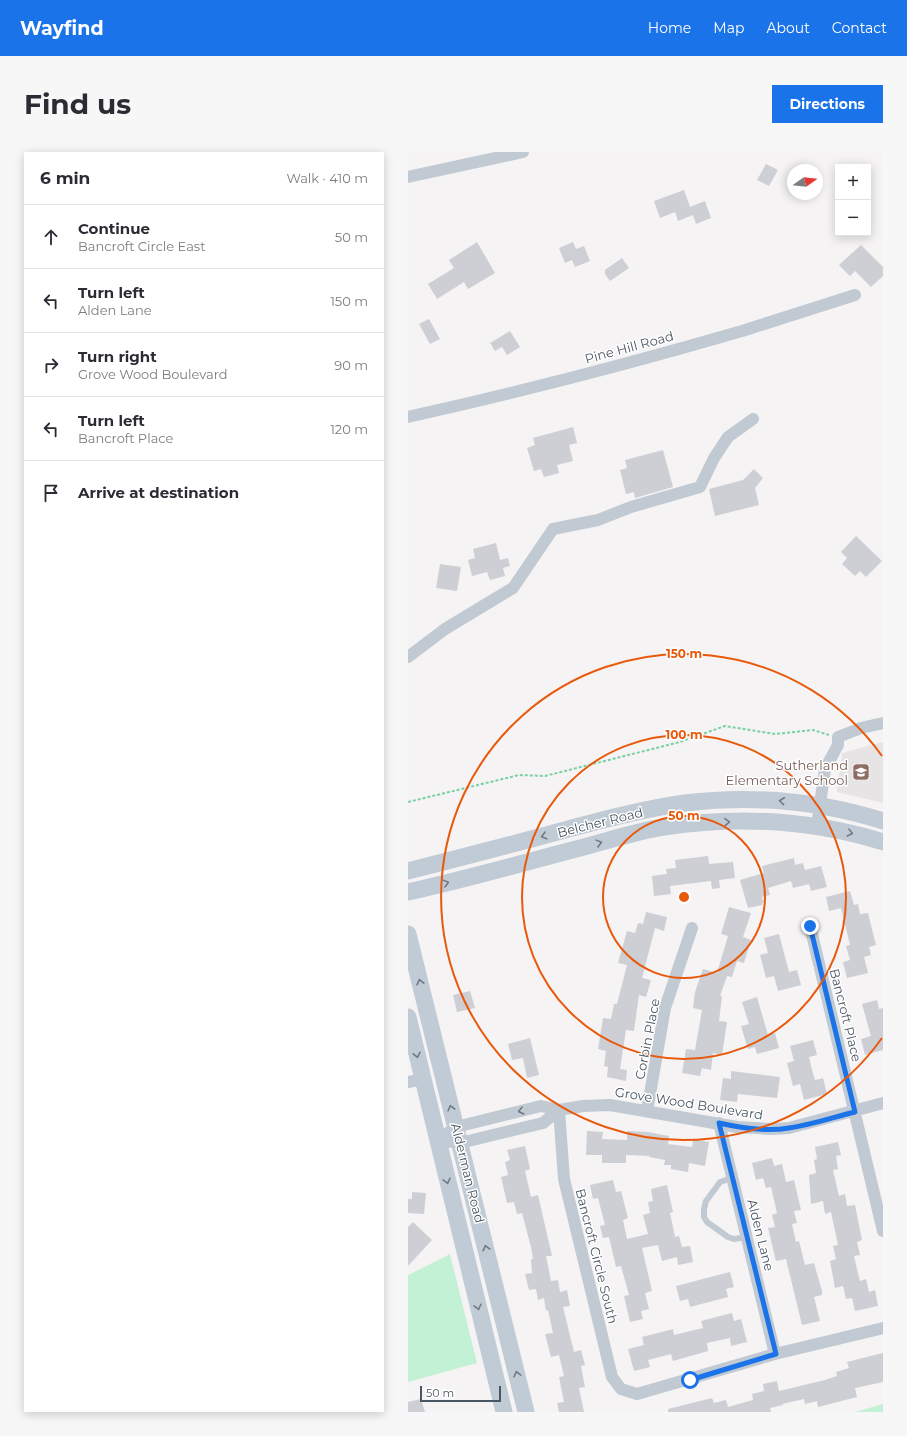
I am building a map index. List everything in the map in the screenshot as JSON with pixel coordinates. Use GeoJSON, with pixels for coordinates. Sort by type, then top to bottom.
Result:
{"type":"FeatureCollection","features":[{"type":"Feature","properties":{"kind":"main road","name":"Belcher Road"},"geometry":{"type":"LineString","coordinates":[[408,872],[605,820],[685,803],[725,800],[767,800],[821,806],[883,821]]}},
{"type":"Feature","properties":{"kind":"main road","name":"Belcher Road"},"geometry":{"type":"LineString","coordinates":[[408,892],[433,887],[663,827],[706,822],[759,821],[817,826],[848,832],[883,842]]}},
{"type":"Feature","properties":{"kind":"main road","name":"Alderman Road"},"geometry":{"type":"LineString","coordinates":[[408,934],[526,1412]]}},
{"type":"Feature","properties":{"kind":"main road","name":"Alderman Road"},"geometry":{"type":"LineString","coordinates":[[408,1017],[415,1081],[438,1140],[504,1412]]}},
{"type":"Feature","properties":{"kind":"street"},"geometry":{"type":"LineString","coordinates":[[408,177],[523,152]]}},
{"type":"Feature","properties":{"kind":"street","name":"Pine Hill Road"},"geometry":{"type":"LineString","coordinates":[[408,417],[473,403],[663,353],[855,295]]}},
{"type":"Feature","properties":{"kind":"street"},"geometry":{"type":"LineString","coordinates":[[408,657],[445,629],[513,588],[553,529],[598,520],[631,506],[700,487],[714,458],[728,438],[753,419]]}},
{"type":"Feature","properties":{"kind":"street"},"geometry":{"type":"LineString","coordinates":[[817,826],[825,769],[838,744],[838,737],[861,728],[883,723]]}},
{"type":"Feature","properties":{"kind":"street","name":"Bancroft Place"},"geometry":{"type":"LineString","coordinates":[[810,926],[883,1231]]}},
{"type":"Feature","properties":{"kind":"street","name":"Corbin Place"},"geometry":{"type":"LineString","coordinates":[[647,1111],[665,1008],[692,928]]}},
{"type":"Feature","properties":{"kind":"street","name":"Grove Wood Boulevard"},"geometry":{"type":"LineString","coordinates":[[438,1140],[458,1135],[540,1106],[559,1110],[584,1106],[610,1105],[754,1129],[789,1128],[883,1104]]}},
{"type":"Feature","properties":{"kind":"street","name":"Grove Wood Boulevard"},"geometry":{"type":"LineString","coordinates":[[458,1135],[543,1123],[559,1110]]}},
{"type":"Feature","properties":{"kind":"street","name":"Bancroft Circle South"},"geometry":{"type":"LineString","coordinates":[[559,1110],[564,1179],[612,1377],[621,1389],[637,1394],[776,1354]]}},
{"type":"Feature","properties":{"kind":"street","name":"Alden Lane"},"geometry":{"type":"LineString","coordinates":[[719,1123],[776,1354]]}},
{"type":"Feature","properties":{"kind":"street"},"geometry":{"type":"LineString","coordinates":[[776,1354],[883,1328]]}},
{"type":"Feature","properties":{"kind":"lane"},"geometry":{"type":"LineString","coordinates":[[732,1178],[720,1182],[706,1201],[704,1217],[707,1222],[728,1237],[734,1239],[747,1237]]}},
{"type":"Feature","properties":{"kind":"path"},"geometry":{"type":"LineString","coordinates":[[408,802],[519,775],[552,775],[680,742],[725,726],[775,734],[813,730],[838,737]]}},
{"type":"Feature","properties":{"kind":"shaded area","name":"Sutherland Elementary School"},"geometry":{"type":"Polygon","coordinates":[[[883,742],[883,803],[837,792],[842,753],[883,742]]]}},
{"type":"Feature","properties":{"kind":"green space"},"geometry":{"type":"Polygon","coordinates":[[[450,1254],[477,1363],[408,1382],[408,1275],[450,1254]]]}},
{"type":"Feature","properties":{"kind":"green space"},"geometry":{"type":"Polygon","coordinates":[[[883,1404],[883,1412],[855,1412],[883,1404]]]}},
{"type":"Feature","properties":{"kind":"building"},"geometry":{"type":"Polygon","coordinates":[[[766,164],[778,170],[769,186],[757,180],[766,164]]]}},
{"type":"Feature","properties":{"kind":"building"},"geometry":{"type":"Polygon","coordinates":[[[684,190],[690,207],[705,201],[711,218],[696,224],[693,215],[678,221],[675,212],[660,218],[654,201],[684,190]]]}},
{"type":"Feature","properties":{"kind":"building"},"geometry":{"type":"Polygon","coordinates":[[[477,242],[495,273],[468,289],[464,282],[437,299],[428,284],[454,268],[449,260],[477,242]]]}},
{"type":"Feature","properties":{"kind":"building"},"geometry":{"type":"Polygon","coordinates":[[[573,242],[576,249],[584,246],[590,261],[575,267],[572,260],[565,263],[559,248],[573,242]]]}},
{"type":"Feature","properties":{"kind":"building"},"geometry":{"type":"Polygon","coordinates":[[[861,245],[883,267],[883,276],[871,287],[855,271],[850,276],[839,265],[861,245]]]}},
{"type":"Feature","properties":{"kind":"building"},"geometry":{"type":"Polygon","coordinates":[[[622,258],[629,268],[610,281],[605,274],[605,270],[622,258]]]}},
{"type":"Feature","properties":{"kind":"building"},"geometry":{"type":"Polygon","coordinates":[[[429,319],[440,339],[430,344],[419,324],[429,319]]]}},
{"type":"Feature","properties":{"kind":"building"},"geometry":{"type":"Polygon","coordinates":[[[510,331],[520,347],[507,355],[502,347],[495,351],[490,343],[510,331]]]}},
{"type":"Feature","properties":{"kind":"building"},"geometry":{"type":"Polygon","coordinates":[[[573,427],[577,443],[569,445],[573,461],[557,465],[559,473],[544,477],[541,469],[534,471],[527,448],[535,445],[533,438],[573,427]]]}},
{"type":"Feature","properties":{"kind":"building"},"geometry":{"type":"Polygon","coordinates":[[[663,450],[673,487],[635,498],[634,492],[626,494],[620,470],[627,468],[625,460],[663,450]]]}},
{"type":"Feature","properties":{"kind":"building"},"geometry":{"type":"Polygon","coordinates":[[[754,469],[763,478],[755,488],[759,505],[715,516],[709,489],[743,480],[754,469]]]}},
{"type":"Feature","properties":{"kind":"building"},"geometry":{"type":"Polygon","coordinates":[[[856,536],[882,561],[866,577],[860,571],[855,576],[842,564],[847,558],[841,552],[856,536]]]}},
{"type":"Feature","properties":{"kind":"building"},"geometry":{"type":"Polygon","coordinates":[[[496,543],[500,560],[508,558],[510,566],[503,568],[505,576],[490,580],[487,572],[472,576],[468,560],[475,558],[473,549],[496,543]]]}},
{"type":"Feature","properties":{"kind":"building"},"geometry":{"type":"Polygon","coordinates":[[[440,564],[461,567],[457,591],[436,588],[440,564]]]}},
{"type":"Feature","properties":{"kind":"building"},"geometry":{"type":"Polygon","coordinates":[[[708,856],[709,864],[733,862],[735,878],[719,880],[720,888],[712,889],[711,881],[670,886],[671,894],[654,896],[652,876],[667,874],[666,869],[676,868],[675,860],[708,856]]]}},
{"type":"Feature","properties":{"kind":"building"},"geometry":{"type":"Polygon","coordinates":[[[794,858],[795,865],[803,863],[805,870],[821,866],[827,887],[811,891],[809,884],[793,888],[791,881],[768,888],[770,895],[762,897],[762,905],[748,908],[740,880],[764,873],[762,866],[794,858]]]}},
{"type":"Feature","properties":{"kind":"building"},"geometry":{"type":"Polygon","coordinates":[[[850,891],[854,905],[858,904],[860,914],[868,913],[876,945],[869,947],[871,955],[864,957],[868,973],[847,978],[843,962],[850,960],[846,946],[850,945],[841,908],[829,911],[826,897],[850,891]]]}},
{"type":"Feature","properties":{"kind":"building"},"geometry":{"type":"Polygon","coordinates":[[[729,907],[751,913],[743,937],[751,940],[744,963],[737,961],[732,977],[727,976],[720,996],[722,996],[719,1021],[727,1022],[722,1055],[713,1053],[711,1070],[702,1068],[700,1076],[682,1073],[686,1049],[695,1050],[702,1010],[693,1008],[695,992],[703,969],[717,973],[728,936],[721,934],[729,907]]]}},
{"type":"Feature","properties":{"kind":"building"},"geometry":{"type":"Polygon","coordinates":[[[646,912],[667,917],[664,931],[655,928],[642,978],[651,980],[646,997],[639,995],[634,1031],[626,1030],[620,1069],[627,1070],[626,1081],[607,1077],[608,1067],[604,1066],[606,1051],[598,1049],[603,1018],[611,1019],[614,1004],[617,1004],[627,965],[618,963],[627,931],[635,933],[638,923],[643,924],[646,912]]]}},
{"type":"Feature","properties":{"kind":"building"},"geometry":{"type":"Polygon","coordinates":[[[779,934],[789,972],[797,970],[801,985],[778,991],[774,976],[766,978],[760,955],[768,953],[764,938],[779,934]]]}},
{"type":"Feature","properties":{"kind":"building"},"geometry":{"type":"Polygon","coordinates":[[[470,991],[475,1008],[457,1012],[453,995],[470,991]]]}},
{"type":"Feature","properties":{"kind":"building"},"geometry":{"type":"Polygon","coordinates":[[[757,997],[768,1035],[775,1033],[779,1048],[757,1054],[755,1047],[748,1049],[741,1026],[749,1024],[742,1002],[757,997]]]}},
{"type":"Feature","properties":{"kind":"building"},"geometry":{"type":"Polygon","coordinates":[[[877,1000],[879,1009],[883,1008],[883,1050],[865,1055],[861,1039],[871,1036],[862,1004],[877,1000]]]}},
{"type":"Feature","properties":{"kind":"building"},"geometry":{"type":"Polygon","coordinates":[[[530,1038],[539,1075],[527,1078],[523,1058],[512,1060],[508,1044],[530,1038]]]}},
{"type":"Feature","properties":{"kind":"building"},"geometry":{"type":"Polygon","coordinates":[[[813,1040],[817,1055],[809,1057],[812,1070],[815,1080],[823,1078],[827,1094],[804,1100],[800,1084],[793,1086],[787,1063],[794,1061],[790,1046],[813,1040]]]}},
{"type":"Feature","properties":{"kind":"building"},"geometry":{"type":"Polygon","coordinates":[[[731,1071],[780,1077],[777,1098],[738,1094],[737,1102],[720,1100],[723,1078],[731,1079],[731,1071]]]}},
{"type":"Feature","properties":{"kind":"building"},"geometry":{"type":"Polygon","coordinates":[[[587,1131],[603,1132],[602,1139],[627,1140],[627,1131],[648,1132],[669,1136],[668,1144],[692,1147],[693,1139],[709,1142],[705,1166],[689,1163],[688,1172],[671,1169],[671,1165],[664,1165],[665,1160],[649,1157],[650,1156],[626,1155],[626,1163],[602,1163],[602,1155],[586,1155],[587,1131]]]}},
{"type":"Feature","properties":{"kind":"building"},"geometry":{"type":"Polygon","coordinates":[[[838,1142],[841,1155],[836,1156],[838,1169],[833,1170],[839,1196],[845,1194],[847,1206],[855,1205],[862,1240],[857,1242],[860,1255],[854,1256],[860,1281],[866,1279],[869,1292],[875,1290],[878,1306],[855,1311],[852,1298],[846,1299],[843,1286],[835,1288],[830,1261],[836,1259],[833,1246],[838,1245],[831,1212],[825,1214],[823,1201],[811,1204],[809,1175],[816,1173],[814,1160],[817,1159],[815,1147],[838,1142]]]}},
{"type":"Feature","properties":{"kind":"building"},"geometry":{"type":"Polygon","coordinates":[[[525,1146],[530,1169],[525,1171],[531,1197],[538,1195],[552,1256],[546,1256],[551,1281],[558,1280],[560,1292],[567,1290],[570,1306],[563,1307],[574,1352],[581,1350],[585,1365],[581,1366],[585,1387],[579,1388],[584,1412],[559,1412],[557,1403],[564,1402],[559,1377],[564,1376],[559,1355],[551,1357],[545,1334],[553,1333],[548,1310],[546,1311],[544,1298],[538,1300],[536,1289],[529,1290],[525,1274],[532,1273],[531,1259],[533,1259],[531,1247],[522,1213],[517,1214],[514,1202],[507,1203],[501,1177],[508,1175],[505,1162],[510,1160],[507,1150],[525,1146]]]}},
{"type":"Feature","properties":{"kind":"building"},"geometry":{"type":"Polygon","coordinates":[[[772,1158],[774,1166],[782,1164],[786,1182],[794,1180],[801,1210],[794,1211],[797,1223],[792,1224],[796,1242],[799,1241],[805,1265],[814,1263],[822,1291],[822,1295],[814,1297],[820,1321],[802,1325],[786,1259],[776,1261],[768,1228],[775,1227],[772,1215],[777,1213],[771,1187],[766,1188],[763,1178],[756,1180],[752,1163],[772,1158]]]}},
{"type":"Feature","properties":{"kind":"building"},"geometry":{"type":"Polygon","coordinates":[[[613,1180],[616,1192],[621,1191],[628,1218],[623,1220],[627,1239],[648,1234],[643,1215],[650,1213],[648,1202],[653,1201],[651,1189],[667,1185],[673,1212],[670,1213],[675,1237],[679,1236],[682,1247],[690,1246],[693,1262],[678,1265],[677,1257],[662,1261],[658,1245],[642,1248],[652,1291],[645,1293],[649,1309],[641,1311],[643,1319],[630,1322],[624,1296],[629,1295],[621,1266],[616,1267],[609,1237],[603,1238],[600,1226],[605,1225],[598,1198],[593,1199],[590,1185],[613,1180]]]}},
{"type":"Feature","properties":{"kind":"building"},"geometry":{"type":"Polygon","coordinates":[[[412,1192],[426,1193],[424,1214],[408,1213],[408,1199],[412,1199],[412,1192]]]}},
{"type":"Feature","properties":{"kind":"building"},"geometry":{"type":"Polygon","coordinates":[[[413,1222],[432,1240],[408,1266],[408,1227],[413,1222]]]}},
{"type":"Feature","properties":{"kind":"building"},"geometry":{"type":"Polygon","coordinates":[[[730,1272],[734,1287],[726,1289],[728,1297],[690,1307],[688,1299],[680,1301],[676,1286],[730,1272]]]}},
{"type":"Feature","properties":{"kind":"building"},"geometry":{"type":"Polygon","coordinates":[[[732,1313],[734,1321],[741,1319],[747,1342],[731,1346],[730,1338],[707,1343],[708,1351],[673,1361],[671,1354],[648,1360],[650,1367],[634,1371],[628,1349],[644,1345],[642,1337],[673,1329],[674,1335],[703,1328],[701,1321],[732,1313]]]}},
{"type":"Feature","properties":{"kind":"building"},"geometry":{"type":"Polygon","coordinates":[[[883,1353],[883,1382],[855,1388],[857,1397],[818,1407],[817,1401],[805,1404],[804,1399],[770,1408],[771,1412],[668,1412],[668,1409],[712,1398],[714,1403],[726,1400],[728,1407],[753,1400],[752,1394],[764,1391],[763,1384],[777,1381],[779,1391],[825,1380],[837,1376],[836,1372],[849,1368],[847,1362],[883,1353]]]}},
{"type":"Feature","properties":{"kind":"building"},"geometry":{"type":"Polygon","coordinates":[[[421,1399],[425,1412],[408,1412],[408,1402],[421,1399]]]}},
{"type":"Feature","properties":{"kind":"place","name":"Sutherland Elementary School"},"geometry":{"type":"Point","coordinates":[861,772]}},
{"type":"Feature","properties":{"kind":"route"},"geometry":{"type":"LineString","coordinates":[[690,1380],[776,1354],[719,1123],[754,1129],[789,1128],[855,1112],[810,926]]}}]}
